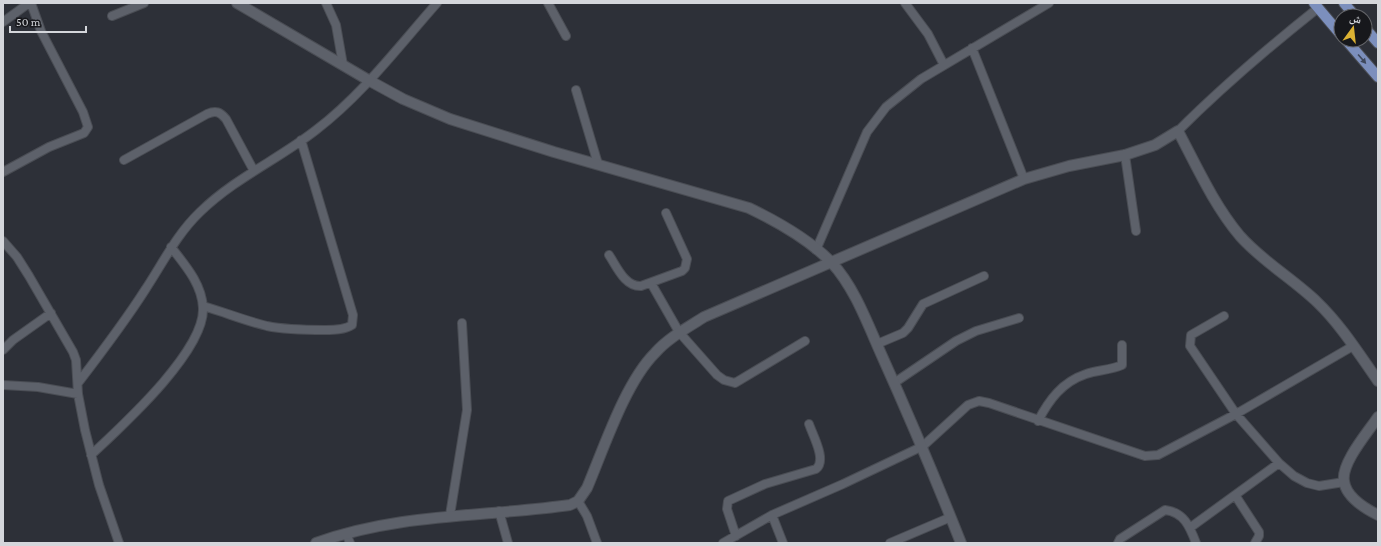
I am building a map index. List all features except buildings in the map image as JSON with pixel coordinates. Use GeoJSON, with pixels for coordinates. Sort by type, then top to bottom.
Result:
{"type":"FeatureCollection","features":[{"type":"Feature","properties":{"kind":"main road"},"geometry":{"type":"LineString","coordinates":[[1316,6],[1333,25]]}},
{"type":"Feature","properties":{"kind":"main road"},"geometry":{"type":"LineString","coordinates":[[1353,48],[1378,77]]}},
{"type":"Feature","properties":{"kind":"street"},"geometry":{"type":"LineString","coordinates":[[3,22],[30,3],[41,31],[83,112],[88,127],[84,133],[50,147],[3,172]]}},
{"type":"Feature","properties":{"kind":"street"},"geometry":{"type":"LineString","coordinates":[[112,16],[144,3]]}},
{"type":"Feature","properties":{"kind":"street"},"geometry":{"type":"LineString","coordinates":[[237,3],[403,99],[450,119],[749,208],[777,221],[816,250],[832,263],[854,297],[923,446],[961,543]]}},
{"type":"Feature","properties":{"kind":"street"},"geometry":{"type":"LineString","coordinates":[[326,3],[336,25],[343,65]]}},
{"type":"Feature","properties":{"kind":"street"},"geometry":{"type":"LineString","coordinates":[[78,383],[145,290],[182,230],[227,189],[301,140],[335,114],[370,81],[437,3]]}},
{"type":"Feature","properties":{"kind":"street"},"geometry":{"type":"LineString","coordinates":[[548,3],[566,36]]}},
{"type":"Feature","properties":{"kind":"street"},"geometry":{"type":"LineString","coordinates":[[905,3],[928,34],[944,65]]}},
{"type":"Feature","properties":{"kind":"street"},"geometry":{"type":"LineString","coordinates":[[816,250],[867,132],[886,108],[921,79],[1049,3]]}},
{"type":"Feature","properties":{"kind":"street"},"geometry":{"type":"LineString","coordinates":[[316,543],[346,533],[450,515],[570,505],[578,500],[587,488],[629,392],[639,374],[655,352],[679,332],[704,317],[1024,179],[1069,166],[1125,155],[1155,145],[1178,131],[1210,99],[1316,6]]}},
{"type":"Feature","properties":{"kind":"street"},"geometry":{"type":"LineString","coordinates":[[972,48],[1024,179]]}},
{"type":"Feature","properties":{"kind":"street"},"geometry":{"type":"LineString","coordinates":[[576,90],[598,164]]}},
{"type":"Feature","properties":{"kind":"street"},"geometry":{"type":"LineString","coordinates":[[124,160],[207,114],[217,111],[226,119],[254,170]]}},
{"type":"Feature","properties":{"kind":"street"},"geometry":{"type":"LineString","coordinates":[[1178,131],[1215,199],[1241,236],[1282,274],[1316,301],[1338,324],[1378,382]]}},
{"type":"Feature","properties":{"kind":"street"},"geometry":{"type":"LineString","coordinates":[[203,306],[281,328],[334,330],[348,328],[352,325],[353,315],[301,140]]}},
{"type":"Feature","properties":{"kind":"street"},"geometry":{"type":"LineString","coordinates":[[1125,155],[1136,231]]}},
{"type":"Feature","properties":{"kind":"street"},"geometry":{"type":"LineString","coordinates":[[609,255],[630,285],[641,286],[682,271],[687,263],[687,259],[666,213]]}},
{"type":"Feature","properties":{"kind":"street"},"geometry":{"type":"LineString","coordinates":[[3,241],[17,257],[73,352],[76,360],[78,394],[91,454],[119,543]]}},
{"type":"Feature","properties":{"kind":"street"},"geometry":{"type":"LineString","coordinates":[[91,454],[135,412],[168,376],[202,324],[203,306],[196,283],[171,247]]}},
{"type":"Feature","properties":{"kind":"street"},"geometry":{"type":"LineString","coordinates":[[877,344],[903,333],[908,328],[923,304],[984,276]]}},
{"type":"Feature","properties":{"kind":"street"},"geometry":{"type":"LineString","coordinates":[[651,282],[679,332],[717,375],[724,380],[735,383],[805,341]]}},
{"type":"Feature","properties":{"kind":"street"},"geometry":{"type":"LineString","coordinates":[[3,350],[51,313]]}},
{"type":"Feature","properties":{"kind":"street"},"geometry":{"type":"LineString","coordinates":[[1224,316],[1191,335],[1190,346],[1236,414],[1279,463],[1294,476],[1307,483],[1319,486],[1344,482]]}},
{"type":"Feature","properties":{"kind":"street"},"geometry":{"type":"LineString","coordinates":[[894,383],[956,341],[976,331],[1019,318]]}},
{"type":"Feature","properties":{"kind":"street"},"geometry":{"type":"LineString","coordinates":[[450,515],[467,410],[462,323]]}},
{"type":"Feature","properties":{"kind":"street"},"geometry":{"type":"LineString","coordinates":[[1038,421],[1047,404],[1067,382],[1085,374],[1122,365],[1122,345]]}},
{"type":"Feature","properties":{"kind":"street"},"geometry":{"type":"LineString","coordinates":[[724,543],[772,515],[923,446],[968,405],[979,401],[989,403],[1038,421],[1145,456],[1152,456],[1158,455],[1236,414],[1353,346]]}},
{"type":"Feature","properties":{"kind":"street"},"geometry":{"type":"LineString","coordinates":[[3,385],[38,387],[78,394]]}},
{"type":"Feature","properties":{"kind":"street"},"geometry":{"type":"LineString","coordinates":[[1378,417],[1345,469],[1344,482],[1353,497],[1365,508],[1378,516]]}},
{"type":"Feature","properties":{"kind":"street"},"geometry":{"type":"LineString","coordinates":[[736,536],[727,509],[728,502],[765,484],[819,467],[821,460],[809,424]]}},
{"type":"Feature","properties":{"kind":"street"},"geometry":{"type":"LineString","coordinates":[[1190,527],[1279,463]]}},
{"type":"Feature","properties":{"kind":"street"},"geometry":{"type":"LineString","coordinates":[[1235,495],[1259,532],[1260,536],[1255,543]]}},
{"type":"Feature","properties":{"kind":"street"},"geometry":{"type":"LineString","coordinates":[[578,500],[587,516],[597,543]]}},
{"type":"Feature","properties":{"kind":"street"},"geometry":{"type":"LineString","coordinates":[[1118,543],[1120,539],[1165,510],[1177,513],[1190,527],[1196,543]]}},
{"type":"Feature","properties":{"kind":"street"},"geometry":{"type":"LineString","coordinates":[[499,511],[508,543]]}},
{"type":"Feature","properties":{"kind":"street"},"geometry":{"type":"LineString","coordinates":[[772,515],[783,543]]}},
{"type":"Feature","properties":{"kind":"street"},"geometry":{"type":"LineString","coordinates":[[890,543],[951,517]]}},
{"type":"Feature","properties":{"kind":"street"},"geometry":{"type":"LineString","coordinates":[[346,533],[350,543]]}}]}
